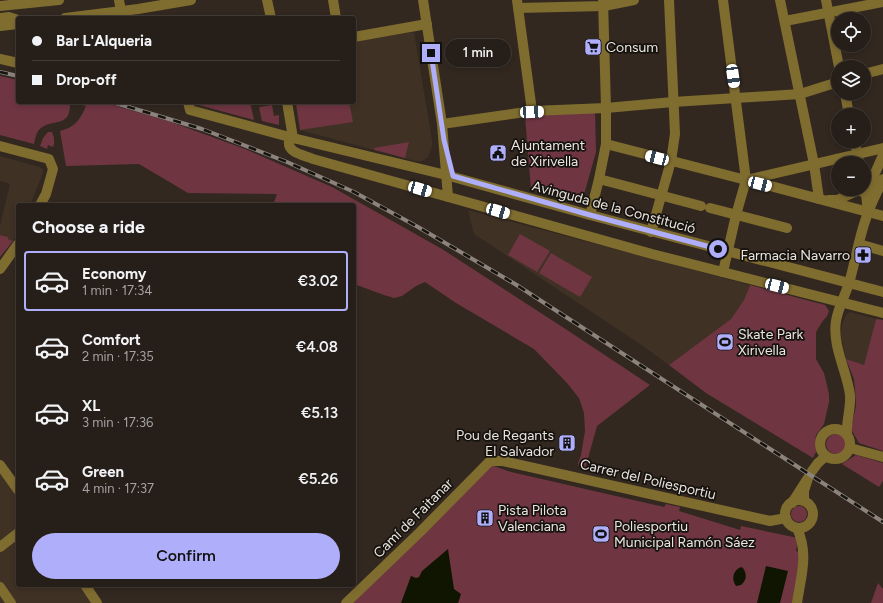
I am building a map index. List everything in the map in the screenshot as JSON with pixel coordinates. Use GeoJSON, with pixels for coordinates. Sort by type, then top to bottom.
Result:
{"type":"FeatureCollection","features":[{"type":"Feature","properties":{"kind":"street"},"geometry":{"type":"LineString","coordinates":[[0,6],[59,0]]}},
{"type":"Feature","properties":{"kind":"street"},"geometry":{"type":"LineString","coordinates":[[119,0],[131,10]]}},
{"type":"Feature","properties":{"kind":"street"},"geometry":{"type":"LineString","coordinates":[[82,16],[131,10],[191,0]]}},
{"type":"Feature","properties":{"kind":"street"},"geometry":{"type":"LineString","coordinates":[[267,0],[271,16]]}},
{"type":"Feature","properties":{"kind":"street"},"geometry":{"type":"LineString","coordinates":[[334,0],[336,16]]}},
{"type":"Feature","properties":{"kind":"street"},"geometry":{"type":"LineString","coordinates":[[423,0],[444,140],[451,171],[451,198]]}},
{"type":"Feature","properties":{"kind":"street"},"geometry":{"type":"LineString","coordinates":[[532,112],[517,4],[604,3],[634,0]]}},
{"type":"Feature","properties":{"kind":"street"},"geometry":{"type":"LineString","coordinates":[[651,232],[671,161],[675,134],[669,0]]}},
{"type":"Feature","properties":{"kind":"street"},"geometry":{"type":"LineString","coordinates":[[723,0],[746,180],[736,215],[723,272]]}},
{"type":"Feature","properties":{"kind":"street"},"geometry":{"type":"LineString","coordinates":[[780,0],[814,164],[819,199]]}},
{"type":"Feature","properties":{"kind":"street"},"geometry":{"type":"LineString","coordinates":[[826,0],[838,60]]}},
{"type":"Feature","properties":{"kind":"street"},"geometry":{"type":"LineString","coordinates":[[785,21],[883,2]]}},
{"type":"Feature","properties":{"kind":"street"},"geometry":{"type":"LineString","coordinates":[[590,215],[606,144],[604,3]]}},
{"type":"Feature","properties":{"kind":"street"},"geometry":{"type":"LineString","coordinates":[[0,12],[14,5]]}},
{"type":"Feature","properties":{"kind":"street"},"geometry":{"type":"LineString","coordinates":[[0,18],[9,17],[16,19]]}},
{"type":"Feature","properties":{"kind":"street"},"geometry":{"type":"LineString","coordinates":[[0,26],[16,24]]}},
{"type":"Feature","properties":{"kind":"street"},"geometry":{"type":"LineString","coordinates":[[356,37],[427,24]]}},
{"type":"Feature","properties":{"kind":"street"},"geometry":{"type":"LineString","coordinates":[[0,59],[16,63]]}},
{"type":"Feature","properties":{"kind":"street"},"geometry":{"type":"LineString","coordinates":[[871,72],[883,69]]}},
{"type":"Feature","properties":{"kind":"street"},"geometry":{"type":"LineString","coordinates":[[442,124],[532,112],[800,94],[831,84]]}},
{"type":"Feature","properties":{"kind":"street","name":"Avinguda de la Constitució"},"geometry":{"type":"LineString","coordinates":[[188,104],[190,110],[293,138],[432,171],[651,232],[883,292]]}},
{"type":"Feature","properties":{"kind":"street"},"geometry":{"type":"LineString","coordinates":[[287,104],[293,138],[289,140],[288,143],[291,151],[313,159],[652,254],[883,313]]}},
{"type":"Feature","properties":{"kind":"street"},"geometry":{"type":"LineString","coordinates":[[432,171],[437,166],[441,158],[444,140]]}},
{"type":"Feature","properties":{"kind":"street"},"geometry":{"type":"LineString","coordinates":[[313,159],[316,143]]}},
{"type":"Feature","properties":{"kind":"street"},"geometry":{"type":"LineString","coordinates":[[606,144],[883,216]]}},
{"type":"Feature","properties":{"kind":"street"},"geometry":{"type":"LineString","coordinates":[[0,146],[49,159],[53,169],[46,194],[41,203]]}},
{"type":"Feature","properties":{"kind":"street"},"geometry":{"type":"LineString","coordinates":[[865,156],[883,148]]}},
{"type":"Feature","properties":{"kind":"street"},"geometry":{"type":"LineString","coordinates":[[871,178],[883,155]]}},
{"type":"Feature","properties":{"kind":"street"},"geometry":{"type":"LineString","coordinates":[[746,180],[814,164],[831,162]]}},
{"type":"Feature","properties":{"kind":"street"},"geometry":{"type":"LineString","coordinates":[[599,179],[787,228]]}},
{"type":"Feature","properties":{"kind":"street"},"geometry":{"type":"LineString","coordinates":[[847,435],[846,427],[850,406],[849,391],[836,343],[836,321],[849,283],[868,213],[883,179]]}},
{"type":"Feature","properties":{"kind":"street"},"geometry":{"type":"LineString","coordinates":[[819,199],[835,200],[845,196]]}},
{"type":"Feature","properties":{"kind":"street"},"geometry":{"type":"LineString","coordinates":[[866,196],[868,213]]}},
{"type":"Feature","properties":{"kind":"street"},"geometry":{"type":"LineString","coordinates":[[859,244],[883,251]]}},
{"type":"Feature","properties":{"kind":"street"},"geometry":{"type":"LineString","coordinates":[[0,269],[16,247]]}},
{"type":"Feature","properties":{"kind":"street"},"geometry":{"type":"LineString","coordinates":[[836,429],[847,435],[850,439],[850,448],[848,453],[840,458],[830,458],[826,456],[820,447],[822,437],[829,430],[842,426],[848,416]]}},
{"type":"Feature","properties":{"kind":"street"},"geometry":{"type":"LineString","coordinates":[[850,448],[883,456]]}},
{"type":"Feature","properties":{"kind":"street"},"geometry":{"type":"LineString","coordinates":[[812,471],[826,456]]}},
{"type":"Feature","properties":{"kind":"street","name":"Camí de Faitanar"},"geometry":{"type":"LineString","coordinates":[[346,603],[420,532],[490,461],[504,461]]}},
{"type":"Feature","properties":{"kind":"street","name":"Carrer del Poliesportiu"},"geometry":{"type":"LineString","coordinates":[[504,461],[770,521],[786,518]]}},
{"type":"Feature","properties":{"kind":"street"},"geometry":{"type":"LineString","coordinates":[[0,465],[16,487]]}},
{"type":"Feature","properties":{"kind":"street"},"geometry":{"type":"LineString","coordinates":[[804,501],[804,491],[808,478],[786,510],[786,518],[791,525],[797,528],[807,526],[811,521]]}},
{"type":"Feature","properties":{"kind":"street"},"geometry":{"type":"LineString","coordinates":[[792,503],[800,500],[804,501],[811,506],[813,514],[804,551],[797,603]]}},
{"type":"Feature","properties":{"kind":"street"},"geometry":{"type":"LineString","coordinates":[[797,528],[801,537],[804,551]]}},
{"type":"Feature","properties":{"kind":"street"},"geometry":{"type":"LineString","coordinates":[[0,547],[16,535]]}},
{"type":"Feature","properties":{"kind":"street"},"geometry":{"type":"LineString","coordinates":[[0,587],[11,603]]}},
{"type":"Feature","properties":{"kind":"street"},"geometry":{"type":"LineString","coordinates":[[86,587],[97,603]]}},
{"type":"Feature","properties":{"kind":"shaded area"},"geometry":{"type":"Polygon","coordinates":[[[414,32],[432,140],[432,146],[428,157],[422,161],[415,161],[300,130],[295,104],[356,104],[356,42],[414,32]]]}},
{"type":"Feature","properties":{"kind":"shaded area"},"geometry":{"type":"Polygon","coordinates":[[[0,76],[16,80],[16,104],[70,104],[67,117],[59,122],[48,124],[38,131],[34,144],[0,135],[0,76]]]}},
{"type":"Feature","properties":{"kind":"shaded area"},"geometry":{"type":"Polygon","coordinates":[[[110,104],[171,122],[245,149],[332,187],[442,249],[650,385],[597,426],[585,469],[579,467],[578,463],[581,455],[585,431],[584,413],[579,398],[567,383],[534,349],[456,303],[425,282],[416,286],[402,296],[394,298],[356,285],[356,203],[274,203],[277,194],[188,193],[139,164],[66,166],[60,131],[70,127],[79,119],[86,106],[82,105],[110,104]]]}},
{"type":"Feature","properties":{"kind":"shaded area"},"geometry":{"type":"Polygon","coordinates":[[[195,104],[250,104],[254,120],[195,104]]]}},
{"type":"Feature","properties":{"kind":"shaded area"},"geometry":{"type":"Polygon","coordinates":[[[296,104],[349,104],[353,122],[300,130],[296,104]]]}},
{"type":"Feature","properties":{"kind":"shaded area"},"geometry":{"type":"Polygon","coordinates":[[[272,105],[274,116],[279,115],[279,125],[262,121],[259,107],[272,105]]]}},
{"type":"Feature","properties":{"kind":"shaded area"},"geometry":{"type":"Polygon","coordinates":[[[595,112],[596,152],[581,205],[531,189],[525,116],[595,112]]]}},
{"type":"Feature","properties":{"kind":"shaded area"},"geometry":{"type":"Polygon","coordinates":[[[48,132],[52,132],[54,144],[53,147],[48,145],[47,149],[40,146],[43,138],[48,132]]]}},
{"type":"Feature","properties":{"kind":"shaded area"},"geometry":{"type":"Polygon","coordinates":[[[409,142],[405,158],[375,150],[374,148],[409,142]]]}},
{"type":"Feature","properties":{"kind":"shaded area"},"geometry":{"type":"Polygon","coordinates":[[[0,156],[40,167],[43,170],[31,203],[16,203],[16,235],[13,241],[8,239],[8,237],[0,235],[0,226],[10,184],[0,181],[0,156]]]}},
{"type":"Feature","properties":{"kind":"shaded area"},"geometry":{"type":"Polygon","coordinates":[[[468,210],[750,285],[744,300],[731,319],[669,365],[640,344],[474,234],[468,210]]]}},
{"type":"Feature","properties":{"kind":"shaded area"},"geometry":{"type":"Polygon","coordinates":[[[520,234],[550,251],[537,272],[508,255],[520,234]]]}},
{"type":"Feature","properties":{"kind":"shaded area"},"geometry":{"type":"Polygon","coordinates":[[[0,235],[8,237],[8,239],[13,241],[0,257],[0,235]]]}},
{"type":"Feature","properties":{"kind":"shaded area"},"geometry":{"type":"Polygon","coordinates":[[[551,253],[592,277],[580,297],[539,273],[551,253]]]}},
{"type":"Feature","properties":{"kind":"shaded area"},"geometry":{"type":"Polygon","coordinates":[[[750,285],[825,305],[829,311],[816,332],[816,359],[824,373],[829,394],[829,402],[824,424],[816,435],[816,452],[813,458],[706,393],[669,365],[731,319],[744,300],[750,285]]]}},
{"type":"Feature","properties":{"kind":"shaded area"},"geometry":{"type":"Polygon","coordinates":[[[850,312],[876,319],[864,365],[846,359],[841,335],[842,325],[846,315],[850,312]]]}},
{"type":"Feature","properties":{"kind":"shaded area"},"geometry":{"type":"Polygon","coordinates":[[[876,319],[883,320],[883,451],[859,443],[851,429],[856,406],[855,389],[854,379],[846,359],[864,365],[876,319]]]}},
{"type":"Feature","properties":{"kind":"shaded area"},"geometry":{"type":"Polygon","coordinates":[[[836,434],[843,437],[846,444],[843,451],[836,454],[829,451],[826,444],[829,437],[836,434]]]}},
{"type":"Feature","properties":{"kind":"shaded area"},"geometry":{"type":"Polygon","coordinates":[[[856,455],[883,463],[883,481],[879,487],[842,464],[856,455]]]}},
{"type":"Feature","properties":{"kind":"shaded area"},"geometry":{"type":"Polygon","coordinates":[[[0,462],[16,484],[16,587],[89,587],[101,603],[0,603],[0,462]]]}},
{"type":"Feature","properties":{"kind":"shaded area","name":"Poliesportiu Municipal Ramón Sáez"},"geometry":{"type":"Polygon","coordinates":[[[491,465],[511,472],[664,507],[666,504],[680,507],[679,511],[740,530],[741,526],[798,538],[796,551],[802,553],[794,603],[353,603],[491,465]]]}},
{"type":"Feature","properties":{"kind":"shaded area"},"geometry":{"type":"Polygon","coordinates":[[[796,506],[802,506],[807,511],[805,520],[802,522],[796,522],[791,517],[791,511],[796,506]]]}},
{"type":"Feature","properties":{"kind":"shaded area"},"geometry":{"type":"Polygon","coordinates":[[[448,549],[454,589],[461,594],[458,603],[401,603],[411,576],[416,578],[419,577],[422,571],[448,549]]]}},
{"type":"Feature","properties":{"kind":"shaded area"},"geometry":{"type":"Polygon","coordinates":[[[766,566],[788,571],[780,603],[757,603],[766,566]]]}},
{"type":"Feature","properties":{"kind":"shaded area"},"geometry":{"type":"Polygon","coordinates":[[[741,567],[745,572],[746,577],[741,585],[736,586],[733,578],[736,570],[741,567]]]}},
{"type":"Feature","properties":{"kind":"shaded area"},"geometry":{"type":"Polygon","coordinates":[[[878,583],[883,589],[883,603],[871,603],[878,583]]]}},
{"type":"Feature","properties":{"kind":"railway"},"geometry":{"type":"LineString","coordinates":[[0,72],[16,76]]}},
{"type":"Feature","properties":{"kind":"railway"},"geometry":{"type":"LineString","coordinates":[[119,104],[202,129],[287,162],[354,192],[418,227],[515,284],[883,522]]}},
{"type":"Feature","properties":{"kind":"place","name":"Consum"},"geometry":{"type":"Point","coordinates":[593,47]}},
{"type":"Feature","properties":{"kind":"place","name":"Ajuntament de Xirivella"},"geometry":{"type":"Point","coordinates":[498,153]}},
{"type":"Feature","properties":{"kind":"place","name":"Farmacia Navarro"},"geometry":{"type":"Point","coordinates":[863,255]}},
{"type":"Feature","properties":{"kind":"place","name":"Skate Park Xirivella"},"geometry":{"type":"Point","coordinates":[725,342]}},
{"type":"Feature","properties":{"kind":"place","name":"Pou de Regants El Salvador"},"geometry":{"type":"Point","coordinates":[567,443]}},
{"type":"Feature","properties":{"kind":"place","name":"Pista Pilota Valenciana"},"geometry":{"type":"Point","coordinates":[485,518]}},
{"type":"Feature","properties":{"kind":"place","name":"Poliesportiu Municipal Ramón Sáez"},"geometry":{"type":"Point","coordinates":[601,534]}},
{"type":"Feature","properties":{"kind":"route"},"geometry":{"type":"LineString","coordinates":[[431,53],[444,140],[453,176],[590,215],[718,249]]}}]}
